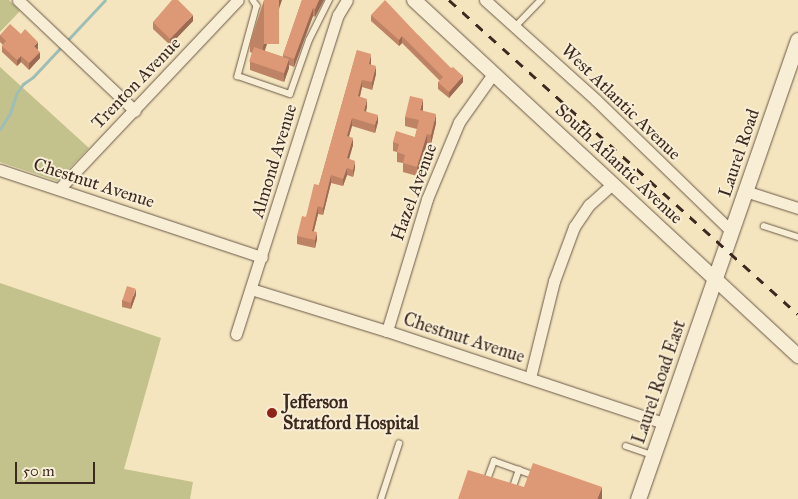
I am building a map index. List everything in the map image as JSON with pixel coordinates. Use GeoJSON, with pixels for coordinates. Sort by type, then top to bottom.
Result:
{"type":"FeatureCollection","features":[{"type":"Feature","properties":{"kind":"main road","name":"Laurel Road"},"geometry":{"type":"LineString","coordinates":[[715,278],[798,40]]}},
{"type":"Feature","properties":{"kind":"main road","name":"Laurel Road East"},"geometry":{"type":"LineString","coordinates":[[638,499],[715,278]]}},
{"type":"Feature","properties":{"kind":"street"},"geometry":{"type":"LineString","coordinates":[[18,0],[134,111]]}},
{"type":"Feature","properties":{"kind":"street","name":"Trenton Avenue"},"geometry":{"type":"LineString","coordinates":[[59,189],[238,0]]}},
{"type":"Feature","properties":{"kind":"street","name":"Almond Avenue"},"geometry":{"type":"LineString","coordinates":[[236,334],[338,15],[347,0]]}},
{"type":"Feature","properties":{"kind":"street","name":"South Atlantic Avenue"},"geometry":{"type":"LineString","coordinates":[[414,0],[798,356]]}},
{"type":"Feature","properties":{"kind":"street","name":"West Atlantic Avenue"},"geometry":{"type":"LineString","coordinates":[[485,0],[596,100],[731,232]]}},
{"type":"Feature","properties":{"kind":"street","name":"Hazel Avenue"},"geometry":{"type":"LineString","coordinates":[[387,331],[428,199],[459,122],[494,74]]}},
{"type":"Feature","properties":{"kind":"street","name":"Chestnut Avenue"},"geometry":{"type":"LineString","coordinates":[[0,170],[262,256]]}},
{"type":"Feature","properties":{"kind":"street"},"geometry":{"type":"LineString","coordinates":[[530,378],[554,282],[574,227],[589,205],[612,184]]}},
{"type":"Feature","properties":{"kind":"street"},"geometry":{"type":"LineString","coordinates":[[745,191],[798,208]]}},
{"type":"Feature","properties":{"kind":"street","name":"Chestnut Avenue"},"geometry":{"type":"LineString","coordinates":[[251,289],[387,331],[664,424]]}},
{"type":"Feature","properties":{"kind":"lane"},"geometry":{"type":"LineString","coordinates":[[253,0],[257,6],[238,76],[290,94],[310,40],[329,0]]}},
{"type":"Feature","properties":{"kind":"lane"},"geometry":{"type":"LineString","coordinates":[[515,27],[541,0]]}},
{"type":"Feature","properties":{"kind":"lane"},"geometry":{"type":"LineString","coordinates":[[764,226],[798,237]]}},
{"type":"Feature","properties":{"kind":"lane"},"geometry":{"type":"LineString","coordinates":[[380,499],[399,444]]}},
{"type":"Feature","properties":{"kind":"lane"},"geometry":{"type":"LineString","coordinates":[[626,446],[653,455]]}},
{"type":"Feature","properties":{"kind":"lane"},"geometry":{"type":"LineString","coordinates":[[494,488],[485,486],[494,461],[546,480]]}},
{"type":"Feature","properties":{"kind":"lane"},"geometry":{"type":"LineString","coordinates":[[502,491],[511,494],[519,470]]}},
{"type":"Feature","properties":{"kind":"shaded area"},"geometry":{"type":"Polygon","coordinates":[[[0,0],[9,0],[20,11],[0,32],[0,0]]]}},
{"type":"Feature","properties":{"kind":"shaded area"},"geometry":{"type":"Polygon","coordinates":[[[0,67],[89,148],[57,181],[0,162],[0,67]]]}},
{"type":"Feature","properties":{"kind":"shaded area"},"geometry":{"type":"Polygon","coordinates":[[[0,283],[161,338],[124,469],[193,482],[190,499],[0,499],[0,283]]]}},
{"type":"Feature","properties":{"kind":"building"},"geometry":{"type":"Polygon","coordinates":[[[172,0],[178,0],[193,15],[170,39],[153,22],[172,0]]]}},
{"type":"Feature","properties":{"kind":"building"},"geometry":{"type":"Polygon","coordinates":[[[264,0],[279,0],[279,44],[264,44],[264,0]]]}},
{"type":"Feature","properties":{"kind":"building"},"geometry":{"type":"Polygon","coordinates":[[[302,0],[319,0],[315,9],[313,8],[294,59],[283,55],[302,0]]]}},
{"type":"Feature","properties":{"kind":"building"},"geometry":{"type":"Polygon","coordinates":[[[385,0],[451,68],[453,67],[463,76],[449,92],[438,82],[443,77],[402,36],[399,40],[371,15],[385,0]]]}},
{"type":"Feature","properties":{"kind":"building"},"geometry":{"type":"Polygon","coordinates":[[[10,24],[21,34],[25,29],[38,42],[34,46],[40,52],[29,63],[21,56],[17,60],[2,46],[6,41],[0,35],[10,24]]]}},
{"type":"Feature","properties":{"kind":"building"},"geometry":{"type":"Polygon","coordinates":[[[254,47],[289,59],[284,73],[249,61],[254,47]]]}},
{"type":"Feature","properties":{"kind":"building"},"geometry":{"type":"Polygon","coordinates":[[[357,50],[371,54],[369,64],[376,66],[372,82],[362,80],[358,96],[367,99],[364,111],[378,115],[375,125],[352,118],[347,136],[353,138],[347,158],[355,161],[353,170],[347,168],[343,179],[331,175],[323,208],[318,206],[312,231],[317,232],[315,240],[297,236],[302,216],[306,217],[314,184],[319,185],[357,50]]]}},
{"type":"Feature","properties":{"kind":"building"},"geometry":{"type":"Polygon","coordinates":[[[410,96],[423,99],[420,110],[436,114],[431,135],[427,134],[417,167],[403,163],[405,155],[397,152],[399,144],[393,142],[396,131],[415,137],[419,120],[405,117],[410,96]]]}},
{"type":"Feature","properties":{"kind":"building"},"geometry":{"type":"Polygon","coordinates":[[[127,286],[136,289],[131,303],[122,300],[127,286]]]}},
{"type":"Feature","properties":{"kind":"building"},"geometry":{"type":"Polygon","coordinates":[[[533,463],[602,487],[597,499],[458,499],[468,470],[524,487],[533,463]]]}},
{"type":"Feature","properties":{"kind":"waterway"},"geometry":{"type":"LineString","coordinates":[[0,129],[10,113],[16,94],[23,84],[33,77],[105,0]]}},
{"type":"Feature","properties":{"kind":"railway"},"geometry":{"type":"LineString","coordinates":[[449,0],[798,314]]}},
{"type":"Feature","properties":{"kind":"place","name":"Jefferson Stratford Hospital"},"geometry":{"type":"Point","coordinates":[272,413]}}]}
